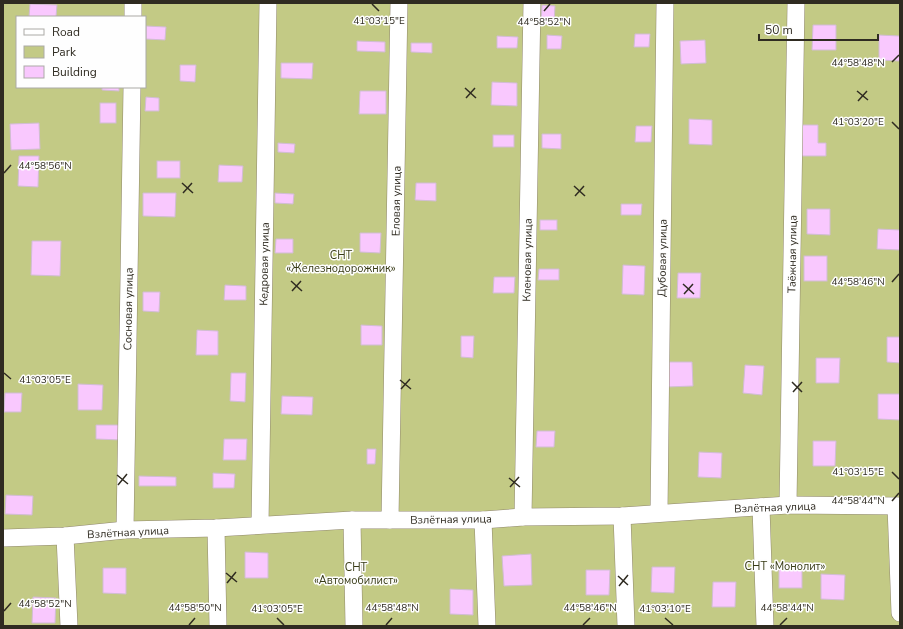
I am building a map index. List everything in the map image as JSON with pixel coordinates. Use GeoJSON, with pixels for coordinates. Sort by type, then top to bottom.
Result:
{"type":"FeatureCollection","features":[{"type":"Feature","properties":{"kind":"street"},"geometry":{"type":"LineString","coordinates":[[133,3],[133,16]]}},
{"type":"Feature","properties":{"kind":"street","name":"Кедровая улица"},"geometry":{"type":"LineString","coordinates":[[260,525],[268,3]]}},
{"type":"Feature","properties":{"kind":"street","name":"Еловая улица"},"geometry":{"type":"LineString","coordinates":[[390,520],[399,3]]}},
{"type":"Feature","properties":{"kind":"street","name":"Кленовая улица"},"geometry":{"type":"LineString","coordinates":[[523,517],[532,3]]}},
{"type":"Feature","properties":{"kind":"street","name":"Дубовая улица"},"geometry":{"type":"LineString","coordinates":[[659,514],[665,3]]}},
{"type":"Feature","properties":{"kind":"street","name":"Таёжная улица"},"geometry":{"type":"LineString","coordinates":[[788,505],[796,3]]}},
{"type":"Feature","properties":{"kind":"street","name":"Сосновая улица"},"geometry":{"type":"LineString","coordinates":[[125,530],[132,88]]}},
{"type":"Feature","properties":{"kind":"street","name":"Взлётная улица"},"geometry":{"type":"LineString","coordinates":[[3,538],[65,536],[125,530],[216,528],[352,520],[483,520],[523,517],[622,516],[788,505],[898,506]]}},
{"type":"Feature","properties":{"kind":"street"},"geometry":{"type":"LineString","coordinates":[[898,506],[900,613]]}},
{"type":"Feature","properties":{"kind":"street"},"geometry":{"type":"LineString","coordinates":[[761,507],[766,626]]}},
{"type":"Feature","properties":{"kind":"street"},"geometry":{"type":"LineString","coordinates":[[622,516],[626,626]]}},
{"type":"Feature","properties":{"kind":"street"},"geometry":{"type":"LineString","coordinates":[[352,520],[354,626]]}},
{"type":"Feature","properties":{"kind":"street"},"geometry":{"type":"LineString","coordinates":[[483,520],[487,626]]}},
{"type":"Feature","properties":{"kind":"street"},"geometry":{"type":"LineString","coordinates":[[216,528],[218,626]]}},
{"type":"Feature","properties":{"kind":"street"},"geometry":{"type":"LineString","coordinates":[[65,536],[69,626]]}},
{"type":"Feature","properties":{"kind":"green space","name":"СНТ «Железнодорожник»"},"geometry":{"type":"Polygon","coordinates":[[[3,3],[900,3],[900,626],[3,626],[3,3]]]}},
{"type":"Feature","properties":{"kind":"building"},"geometry":{"type":"Polygon","coordinates":[[[30,4],[57,5],[56,16],[29,16],[30,4]]]}},
{"type":"Feature","properties":{"kind":"building"},"geometry":{"type":"Polygon","coordinates":[[[542,5],[555,6],[554,24],[541,24],[542,5]]]}},
{"type":"Feature","properties":{"kind":"building"},"geometry":{"type":"Polygon","coordinates":[[[813,25],[836,25],[836,50],[812,50],[813,25]]]}},
{"type":"Feature","properties":{"kind":"building"},"geometry":{"type":"Polygon","coordinates":[[[146,26],[166,27],[165,40],[146,39],[146,26]]]}},
{"type":"Feature","properties":{"kind":"building"},"geometry":{"type":"Polygon","coordinates":[[[635,34],[650,34],[649,47],[634,47],[635,34]]]}},
{"type":"Feature","properties":{"kind":"building"},"geometry":{"type":"Polygon","coordinates":[[[547,35],[562,36],[561,49],[547,49],[547,35]]]}},
{"type":"Feature","properties":{"kind":"building"},"geometry":{"type":"Polygon","coordinates":[[[879,35],[900,36],[900,61],[879,60],[879,35]]]}},
{"type":"Feature","properties":{"kind":"building"},"geometry":{"type":"Polygon","coordinates":[[[497,36],[518,37],[517,48],[497,48],[497,36]]]}},
{"type":"Feature","properties":{"kind":"building"},"geometry":{"type":"Polygon","coordinates":[[[705,40],[706,63],[681,64],[680,41],[705,40]]]}},
{"type":"Feature","properties":{"kind":"building"},"geometry":{"type":"Polygon","coordinates":[[[357,41],[385,42],[385,52],[357,51],[357,41]]]}},
{"type":"Feature","properties":{"kind":"building"},"geometry":{"type":"Polygon","coordinates":[[[411,43],[432,43],[432,53],[411,52],[411,43]]]}},
{"type":"Feature","properties":{"kind":"building"},"geometry":{"type":"Polygon","coordinates":[[[281,63],[313,63],[312,79],[281,78],[281,63]]]}},
{"type":"Feature","properties":{"kind":"building"},"geometry":{"type":"Polygon","coordinates":[[[180,65],[196,65],[195,82],[180,81],[180,65]]]}},
{"type":"Feature","properties":{"kind":"building"},"geometry":{"type":"Polygon","coordinates":[[[492,82],[517,83],[517,106],[491,105],[492,82]]]}},
{"type":"Feature","properties":{"kind":"building"},"geometry":{"type":"Polygon","coordinates":[[[102,88],[119,88],[119,91],[102,90],[102,88]]]}},
{"type":"Feature","properties":{"kind":"building"},"geometry":{"type":"Polygon","coordinates":[[[360,91],[386,91],[386,114],[359,114],[360,91]]]}},
{"type":"Feature","properties":{"kind":"building"},"geometry":{"type":"Polygon","coordinates":[[[146,97],[159,98],[159,111],[145,111],[146,97]]]}},
{"type":"Feature","properties":{"kind":"building"},"geometry":{"type":"Polygon","coordinates":[[[100,103],[116,103],[116,123],[100,123],[100,103]]]}},
{"type":"Feature","properties":{"kind":"building"},"geometry":{"type":"Polygon","coordinates":[[[689,119],[712,120],[712,145],[689,144],[689,119]]]}},
{"type":"Feature","properties":{"kind":"building"},"geometry":{"type":"Polygon","coordinates":[[[39,123],[40,149],[11,150],[10,124],[39,123]]]}},
{"type":"Feature","properties":{"kind":"building"},"geometry":{"type":"Polygon","coordinates":[[[800,125],[818,125],[818,143],[826,143],[826,156],[800,156],[800,125]]]}},
{"type":"Feature","properties":{"kind":"building"},"geometry":{"type":"Polygon","coordinates":[[[636,126],[652,126],[651,142],[635,142],[636,126]]]}},
{"type":"Feature","properties":{"kind":"building"},"geometry":{"type":"Polygon","coordinates":[[[542,134],[561,134],[561,149],[542,148],[542,134]]]}},
{"type":"Feature","properties":{"kind":"building"},"geometry":{"type":"Polygon","coordinates":[[[493,135],[514,135],[514,147],[493,147],[493,135]]]}},
{"type":"Feature","properties":{"kind":"building"},"geometry":{"type":"Polygon","coordinates":[[[278,143],[295,144],[294,153],[278,152],[278,143]]]}},
{"type":"Feature","properties":{"kind":"building"},"geometry":{"type":"Polygon","coordinates":[[[19,156],[39,156],[38,187],[18,186],[19,156]]]}},
{"type":"Feature","properties":{"kind":"building"},"geometry":{"type":"Polygon","coordinates":[[[157,161],[180,161],[180,178],[157,178],[157,161]]]}},
{"type":"Feature","properties":{"kind":"building"},"geometry":{"type":"Polygon","coordinates":[[[219,165],[243,166],[242,182],[218,182],[219,165]]]}},
{"type":"Feature","properties":{"kind":"building"},"geometry":{"type":"Polygon","coordinates":[[[416,183],[436,183],[436,201],[415,200],[416,183]]]}},
{"type":"Feature","properties":{"kind":"building"},"geometry":{"type":"Polygon","coordinates":[[[143,193],[176,193],[175,217],[143,216],[143,193]]]}},
{"type":"Feature","properties":{"kind":"building"},"geometry":{"type":"Polygon","coordinates":[[[275,193],[294,194],[293,204],[275,203],[275,193]]]}},
{"type":"Feature","properties":{"kind":"building"},"geometry":{"type":"Polygon","coordinates":[[[621,204],[642,204],[641,215],[621,215],[621,204]]]}},
{"type":"Feature","properties":{"kind":"building"},"geometry":{"type":"Polygon","coordinates":[[[807,209],[830,209],[830,235],[807,234],[807,209]]]}},
{"type":"Feature","properties":{"kind":"building"},"geometry":{"type":"Polygon","coordinates":[[[540,220],[557,220],[557,230],[540,230],[540,220]]]}},
{"type":"Feature","properties":{"kind":"building"},"geometry":{"type":"Polygon","coordinates":[[[878,229],[900,230],[900,250],[877,249],[878,229]]]}},
{"type":"Feature","properties":{"kind":"building"},"geometry":{"type":"Polygon","coordinates":[[[360,233],[381,233],[380,253],[360,252],[360,233]]]}},
{"type":"Feature","properties":{"kind":"building"},"geometry":{"type":"Polygon","coordinates":[[[276,239],[293,239],[293,253],[275,253],[276,239]]]}},
{"type":"Feature","properties":{"kind":"building"},"geometry":{"type":"Polygon","coordinates":[[[32,241],[61,241],[60,276],[31,275],[32,241]]]}},
{"type":"Feature","properties":{"kind":"building"},"geometry":{"type":"Polygon","coordinates":[[[804,256],[827,256],[827,281],[804,281],[804,256]]]}},
{"type":"Feature","properties":{"kind":"building"},"geometry":{"type":"Polygon","coordinates":[[[623,265],[645,266],[644,295],[622,294],[623,265]]]}},
{"type":"Feature","properties":{"kind":"building"},"geometry":{"type":"Polygon","coordinates":[[[539,269],[559,269],[559,280],[538,280],[539,269]]]}},
{"type":"Feature","properties":{"kind":"building"},"geometry":{"type":"Polygon","coordinates":[[[678,273],[701,273],[700,298],[677,298],[678,273]]]}},
{"type":"Feature","properties":{"kind":"building"},"geometry":{"type":"Polygon","coordinates":[[[494,277],[515,277],[514,293],[493,293],[494,277]]]}},
{"type":"Feature","properties":{"kind":"building"},"geometry":{"type":"Polygon","coordinates":[[[225,285],[246,286],[246,300],[224,300],[225,285]]]}},
{"type":"Feature","properties":{"kind":"building"},"geometry":{"type":"Polygon","coordinates":[[[143,292],[160,292],[159,312],[143,311],[143,292]]]}},
{"type":"Feature","properties":{"kind":"building"},"geometry":{"type":"Polygon","coordinates":[[[361,325],[382,326],[382,345],[361,345],[361,325]]]}},
{"type":"Feature","properties":{"kind":"building"},"geometry":{"type":"Polygon","coordinates":[[[197,330],[218,331],[218,355],[196,355],[197,330]]]}},
{"type":"Feature","properties":{"kind":"building"},"geometry":{"type":"Polygon","coordinates":[[[461,336],[474,336],[473,358],[461,357],[461,336]]]}},
{"type":"Feature","properties":{"kind":"building"},"geometry":{"type":"Polygon","coordinates":[[[887,337],[900,337],[900,363],[887,362],[887,337]]]}},
{"type":"Feature","properties":{"kind":"building"},"geometry":{"type":"Polygon","coordinates":[[[816,358],[840,358],[839,383],[816,383],[816,358]]]}},
{"type":"Feature","properties":{"kind":"building"},"geometry":{"type":"Polygon","coordinates":[[[667,362],[692,362],[693,386],[667,387],[667,362]]]}},
{"type":"Feature","properties":{"kind":"building"},"geometry":{"type":"Polygon","coordinates":[[[745,365],[764,366],[762,395],[743,393],[745,365]]]}},
{"type":"Feature","properties":{"kind":"building"},"geometry":{"type":"Polygon","coordinates":[[[231,373],[246,373],[245,402],[230,401],[231,373]]]}},
{"type":"Feature","properties":{"kind":"building"},"geometry":{"type":"Polygon","coordinates":[[[78,384],[103,385],[102,410],[78,410],[78,384]]]}},
{"type":"Feature","properties":{"kind":"building"},"geometry":{"type":"Polygon","coordinates":[[[5,393],[22,393],[21,412],[4,412],[5,393]]]}},
{"type":"Feature","properties":{"kind":"building"},"geometry":{"type":"Polygon","coordinates":[[[878,394],[900,394],[900,420],[878,419],[878,394]]]}},
{"type":"Feature","properties":{"kind":"building"},"geometry":{"type":"Polygon","coordinates":[[[282,396],[313,397],[312,415],[281,414],[282,396]]]}},
{"type":"Feature","properties":{"kind":"building"},"geometry":{"type":"Polygon","coordinates":[[[96,425],[121,425],[121,440],[96,439],[96,425]]]}},
{"type":"Feature","properties":{"kind":"building"},"geometry":{"type":"Polygon","coordinates":[[[537,431],[555,431],[554,447],[536,447],[537,431]]]}},
{"type":"Feature","properties":{"kind":"building"},"geometry":{"type":"Polygon","coordinates":[[[224,439],[247,439],[246,460],[223,460],[224,439]]]}},
{"type":"Feature","properties":{"kind":"building"},"geometry":{"type":"Polygon","coordinates":[[[813,441],[836,441],[835,466],[813,466],[813,441]]]}},
{"type":"Feature","properties":{"kind":"building"},"geometry":{"type":"Polygon","coordinates":[[[367,449],[376,449],[375,464],[367,464],[367,449]]]}},
{"type":"Feature","properties":{"kind":"building"},"geometry":{"type":"Polygon","coordinates":[[[699,452],[722,453],[721,478],[698,477],[699,452]]]}},
{"type":"Feature","properties":{"kind":"building"},"geometry":{"type":"Polygon","coordinates":[[[213,473],[235,474],[234,488],[213,488],[213,473]]]}},
{"type":"Feature","properties":{"kind":"building"},"geometry":{"type":"Polygon","coordinates":[[[139,476],[176,477],[176,486],[139,486],[139,476]]]}},
{"type":"Feature","properties":{"kind":"building"},"geometry":{"type":"Polygon","coordinates":[[[6,495],[33,496],[32,515],[5,514],[6,495]]]}},
{"type":"Feature","properties":{"kind":"building"},"geometry":{"type":"Polygon","coordinates":[[[245,552],[268,553],[268,578],[245,578],[245,552]]]}},
{"type":"Feature","properties":{"kind":"building"},"geometry":{"type":"Polygon","coordinates":[[[531,554],[532,585],[504,586],[502,556],[531,554]]]}},
{"type":"Feature","properties":{"kind":"building"},"geometry":{"type":"Polygon","coordinates":[[[779,563],[802,563],[802,588],[779,588],[779,563]]]}},
{"type":"Feature","properties":{"kind":"building"},"geometry":{"type":"Polygon","coordinates":[[[652,567],[675,567],[674,593],[651,592],[652,567]]]}},
{"type":"Feature","properties":{"kind":"building"},"geometry":{"type":"Polygon","coordinates":[[[103,568],[126,568],[126,594],[103,593],[103,568]]]}},
{"type":"Feature","properties":{"kind":"building"},"geometry":{"type":"Polygon","coordinates":[[[586,570],[610,570],[609,595],[586,595],[586,570]]]}},
{"type":"Feature","properties":{"kind":"building"},"geometry":{"type":"Polygon","coordinates":[[[821,574],[845,575],[844,600],[821,599],[821,574]]]}},
{"type":"Feature","properties":{"kind":"building"},"geometry":{"type":"Polygon","coordinates":[[[713,582],[736,582],[735,607],[712,607],[713,582]]]}},
{"type":"Feature","properties":{"kind":"building"},"geometry":{"type":"Polygon","coordinates":[[[450,589],[473,590],[473,615],[450,614],[450,589]]]}},
{"type":"Feature","properties":{"kind":"building"},"geometry":{"type":"Polygon","coordinates":[[[33,597],[56,598],[55,623],[32,623],[33,597]]]}},
{"type":"Feature","properties":{"kind":"park label","name":"СНТ «Монолит»"},"geometry":{"type":"Point","coordinates":[785,566]}},
{"type":"Feature","properties":{"kind":"park label","name":"СНТ «Автомобилист»"},"geometry":{"type":"Point","coordinates":[356,573]}}]}
